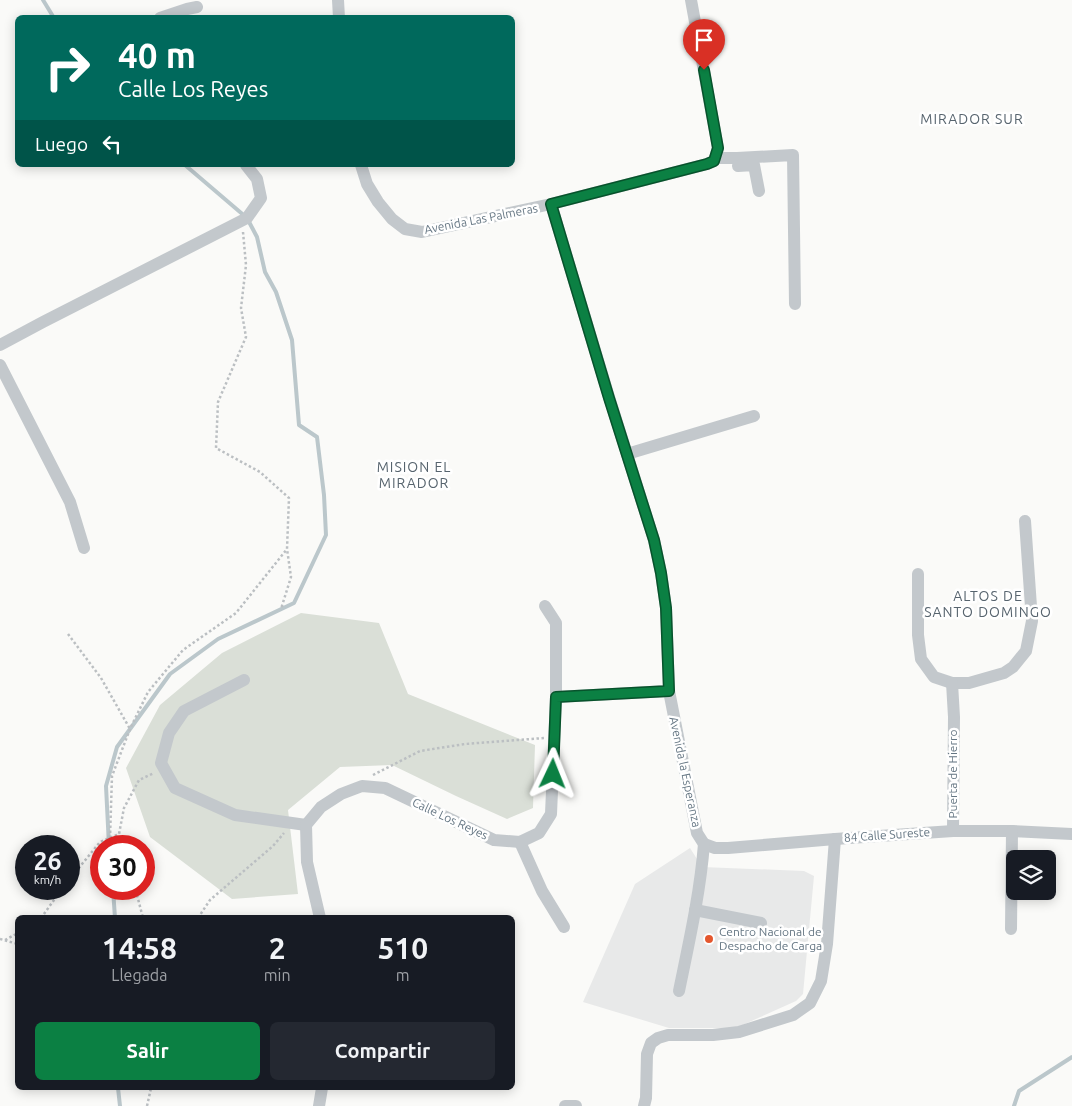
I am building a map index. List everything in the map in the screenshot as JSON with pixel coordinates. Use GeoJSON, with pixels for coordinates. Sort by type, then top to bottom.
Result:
{"type":"FeatureCollection","features":[{"type":"Feature","properties":{"kind":"street"},"geometry":{"type":"LineString","coordinates":[[338,0],[339,15]]}},
{"type":"Feature","properties":{"kind":"street"},"geometry":{"type":"LineString","coordinates":[[691,0],[718,148],[715,159]]}},
{"type":"Feature","properties":{"kind":"street"},"geometry":{"type":"LineString","coordinates":[[169,15],[187,9],[198,8]]}},
{"type":"Feature","properties":{"kind":"street"},"geometry":{"type":"LineString","coordinates":[[715,159],[793,155],[795,304]]}},
{"type":"Feature","properties":{"kind":"street"},"geometry":{"type":"LineString","coordinates":[[715,159],[726,166],[754,165],[760,191]]}},
{"type":"Feature","properties":{"kind":"street","name":"Avenida Las Palmeras"},"geometry":{"type":"LineString","coordinates":[[361,167],[367,184],[378,202],[392,219],[405,228],[422,232],[551,204],[707,164],[715,159]]}},
{"type":"Feature","properties":{"kind":"street"},"geometry":{"type":"LineString","coordinates":[[0,345],[247,218],[261,198],[256,179],[247,167]]}},
{"type":"Feature","properties":{"kind":"street","name":"Avenida la Esperanza"},"geometry":{"type":"LineString","coordinates":[[551,204],[654,540],[666,608],[669,691],[697,833],[704,844]]}},
{"type":"Feature","properties":{"kind":"street"},"geometry":{"type":"LineString","coordinates":[[0,365],[70,502],[84,548]]}},
{"type":"Feature","properties":{"kind":"street"},"geometry":{"type":"LineString","coordinates":[[627,454],[754,416]]}},
{"type":"Feature","properties":{"kind":"street"},"geometry":{"type":"LineString","coordinates":[[918,574],[918,635],[921,659],[934,677],[952,683],[969,683],[1004,673],[1013,667],[1026,651],[1032,622],[1025,521]]}},
{"type":"Feature","properties":{"kind":"street"},"geometry":{"type":"LineString","coordinates":[[545,606],[556,622],[556,697],[552,814],[539,833],[520,842],[542,891],[564,927]]}},
{"type":"Feature","properties":{"kind":"street"},"geometry":{"type":"LineString","coordinates":[[244,680],[184,711],[169,733],[160,763],[175,788],[235,815],[300,824],[319,915]]}},
{"type":"Feature","properties":{"kind":"street","name":"Puerta de Hierro"},"geometry":{"type":"LineString","coordinates":[[952,683],[954,717],[953,830]]}},
{"type":"Feature","properties":{"kind":"street"},"geometry":{"type":"LineString","coordinates":[[556,697],[669,691]]}},
{"type":"Feature","properties":{"kind":"street","name":"Calle Los Reyes"},"geometry":{"type":"LineString","coordinates":[[300,824],[341,794],[362,786],[385,788],[494,840],[520,842]]}},
{"type":"Feature","properties":{"kind":"street","name":"84 Calle Sureste"},"geometry":{"type":"LineString","coordinates":[[704,844],[715,848],[728,848],[953,830],[1072,834]]}},
{"type":"Feature","properties":{"kind":"street"},"geometry":{"type":"LineString","coordinates":[[1011,929],[1012,831]]}},
{"type":"Feature","properties":{"kind":"street"},"geometry":{"type":"LineString","coordinates":[[644,1106],[646,1098],[647,1054],[651,1044],[658,1038],[668,1035],[713,1035],[739,1032],[793,1015],[810,1003],[821,981],[827,944],[835,839]]}},
{"type":"Feature","properties":{"kind":"street"},"geometry":{"type":"LineString","coordinates":[[679,991],[695,910],[704,844]]}},
{"type":"Feature","properties":{"kind":"street"},"geometry":{"type":"LineString","coordinates":[[695,910],[761,923]]}},
{"type":"Feature","properties":{"kind":"street"},"geometry":{"type":"LineString","coordinates":[[320,1106],[322,1090]]}},
{"type":"Feature","properties":{"kind":"street"},"geometry":{"type":"LineString","coordinates":[[565,1106],[576,1106]]}},
{"type":"Feature","properties":{"kind":"path"},"geometry":{"type":"LineString","coordinates":[[242,221],[246,265],[241,308],[246,337],[218,402],[216,448],[260,472],[289,498],[287,549],[291,577],[281,609]]}},
{"type":"Feature","properties":{"kind":"path"},"geometry":{"type":"LineString","coordinates":[[110,835],[112,776],[130,729],[148,692],[183,650],[236,613],[287,549]]}},
{"type":"Feature","properties":{"kind":"path"},"geometry":{"type":"LineString","coordinates":[[68,634],[101,678],[130,729]]}},
{"type":"Feature","properties":{"kind":"path"},"geometry":{"type":"LineString","coordinates":[[362,786],[374,774],[420,751],[465,744],[543,738],[554,734]]}},
{"type":"Feature","properties":{"kind":"path"},"geometry":{"type":"LineString","coordinates":[[117,835],[119,834],[124,808],[139,780],[164,768]]}},
{"type":"Feature","properties":{"kind":"path"},"geometry":{"type":"LineString","coordinates":[[200,915],[210,900],[300,824]]}},
{"type":"Feature","properties":{"kind":"path"},"geometry":{"type":"LineString","coordinates":[[80,867],[90,854]]}},
{"type":"Feature","properties":{"kind":"path"},"geometry":{"type":"LineString","coordinates":[[44,915],[54,900]]}},
{"type":"Feature","properties":{"kind":"path"},"geometry":{"type":"LineString","coordinates":[[138,900],[142,915]]}},
{"type":"Feature","properties":{"kind":"path"},"geometry":{"type":"LineString","coordinates":[[5,940],[15,935]]}},
{"type":"Feature","properties":{"kind":"path"},"geometry":{"type":"LineString","coordinates":[[0,939],[15,943]]}},
{"type":"Feature","properties":{"kind":"path"},"geometry":{"type":"LineString","coordinates":[[147,1106],[151,1090]]}},
{"type":"Feature","properties":{"kind":"shaded area"},"geometry":{"type":"Polygon","coordinates":[[[301,613],[379,623],[408,694],[535,745],[533,808],[507,819],[392,765],[340,767],[288,810],[298,894],[232,899],[155,841],[155,835],[149,835],[126,768],[160,705],[222,653],[301,613]]]}},
{"type":"Feature","properties":{"kind":"shaded area","name":"Centro Nacional de Despacho de Carga"},"geometry":{"type":"Polygon","coordinates":[[[690,848],[702,867],[804,871],[814,876],[803,994],[796,1001],[736,1028],[669,1028],[583,1002],[635,884],[690,848]]]}},
{"type":"Feature","properties":{"kind":"waterway"},"geometry":{"type":"LineString","coordinates":[[43,0],[52,15]]}},
{"type":"Feature","properties":{"kind":"waterway"},"geometry":{"type":"LineString","coordinates":[[108,835],[106,786],[117,747],[170,674],[218,639],[294,603],[326,535],[324,495],[317,437],[299,425],[292,340],[276,292],[265,272],[257,237],[247,218],[187,167]]}},
{"type":"Feature","properties":{"kind":"waterway"},"geometry":{"type":"LineString","coordinates":[[114,900],[115,915]]}},
{"type":"Feature","properties":{"kind":"waterway"},"geometry":{"type":"LineString","coordinates":[[1014,1106],[1019,1091],[1072,1057]]}},
{"type":"Feature","properties":{"kind":"waterway"},"geometry":{"type":"LineString","coordinates":[[118,1090],[120,1106]]}},
{"type":"Feature","properties":{"kind":"place","name":"Centro Nacional de Despacho de Carga"},"geometry":{"type":"Point","coordinates":[709,939]}},
{"type":"Feature","properties":{"kind":"district","name":"MIRADOR SUR"},"geometry":{"type":"Point","coordinates":[972,119]}},
{"type":"Feature","properties":{"kind":"district","name":"MISION EL MIRADOR"},"geometry":{"type":"Point","coordinates":[414,476]}},
{"type":"Feature","properties":{"kind":"district","name":"ALTOS DE SANTO DOMINGO"},"geometry":{"type":"Point","coordinates":[988,604]}},
{"type":"Feature","properties":{"kind":"route"},"geometry":{"type":"LineString","coordinates":[[553,774],[556,697],[669,691],[666,608],[654,540],[551,204],[714,161],[718,148],[704,70]]}}]}
